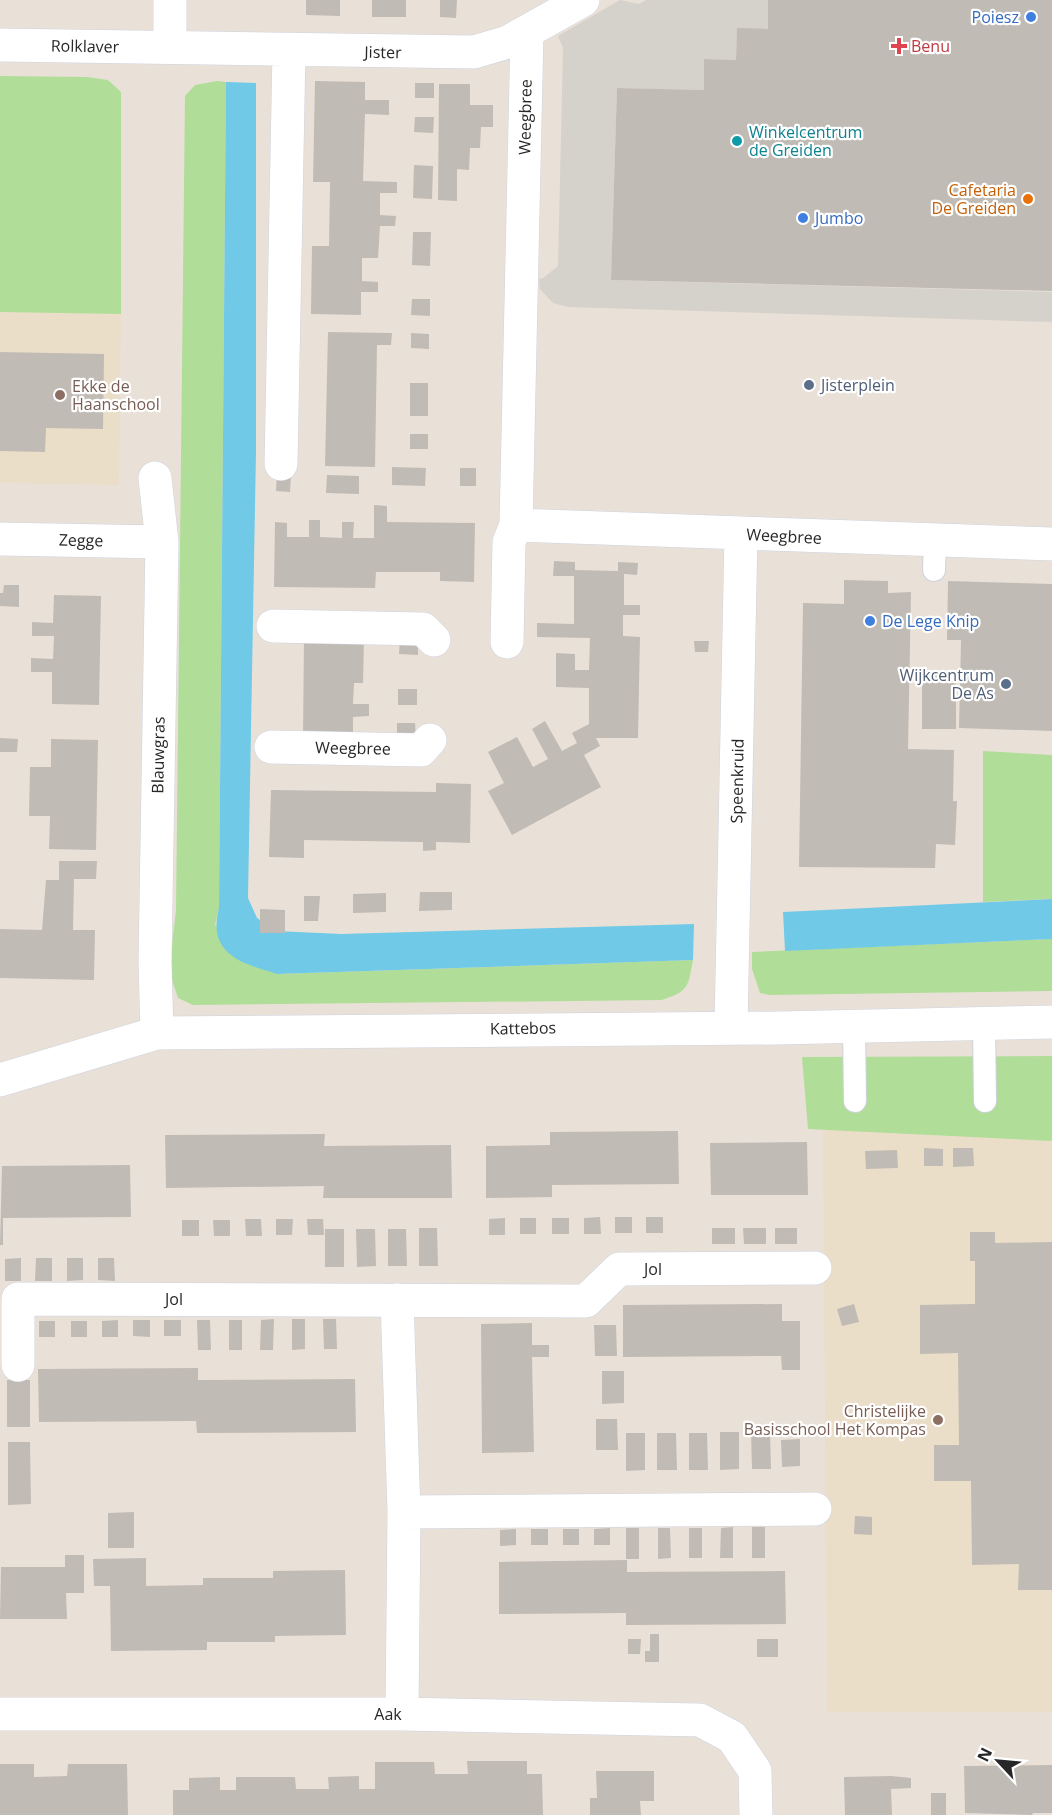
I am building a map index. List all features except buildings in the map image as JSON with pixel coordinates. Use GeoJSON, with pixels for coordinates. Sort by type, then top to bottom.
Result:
{"type":"FeatureCollection","features":[{"type":"Feature","properties":{"kind":"street"},"geometry":{"type":"LineString","coordinates":[[170,0],[170,48]]}},
{"type":"Feature","properties":{"kind":"street","name":"Jister"},"geometry":{"type":"LineString","coordinates":[[170,48],[474,52],[495,47],[527,33],[567,4]]}},
{"type":"Feature","properties":{"kind":"street","name":"Weegbree"},"geometry":{"type":"LineString","coordinates":[[507,642],[509,543],[516,525],[527,33]]}},
{"type":"Feature","properties":{"kind":"street","name":"Rolklaver"},"geometry":{"type":"LineString","coordinates":[[0,45],[170,48]]}},
{"type":"Feature","properties":{"kind":"street"},"geometry":{"type":"LineString","coordinates":[[280,464],[289,51]]}},
{"type":"Feature","properties":{"kind":"street","name":"Blauwgras"},"geometry":{"type":"LineString","coordinates":[[154,477],[162,542],[155,962],[157,1033]]}},
{"type":"Feature","properties":{"kind":"street","name":"Weegbree"},"geometry":{"type":"LineString","coordinates":[[516,525],[741,534],[934,555],[1052,544]]}},
{"type":"Feature","properties":{"kind":"street","name":"Speenkruid"},"geometry":{"type":"LineString","coordinates":[[731,1027],[741,534]]}},
{"type":"Feature","properties":{"kind":"street","name":"Zegge"},"geometry":{"type":"LineString","coordinates":[[0,539],[162,542]]}},
{"type":"Feature","properties":{"kind":"street"},"geometry":{"type":"LineString","coordinates":[[273,626],[423,628],[434,640]]}},
{"type":"Feature","properties":{"kind":"street","name":"Weegbree"},"geometry":{"type":"LineString","coordinates":[[271,747],[421,750],[430,740]]}},
{"type":"Feature","properties":{"kind":"street","name":"Kattebos"},"geometry":{"type":"LineString","coordinates":[[0,1080],[157,1033],[854,1027],[1052,1022]]}},
{"type":"Feature","properties":{"kind":"street","name":"Jol"},"geometry":{"type":"LineString","coordinates":[[18,1365],[18,1299],[586,1300],[619,1269],[815,1268]]}},
{"type":"Feature","properties":{"kind":"street"},"geometry":{"type":"LineString","coordinates":[[397,1300],[404,1512],[402,1714]]}},
{"type":"Feature","properties":{"kind":"street"},"geometry":{"type":"LineString","coordinates":[[404,1512],[815,1509]]}},
{"type":"Feature","properties":{"kind":"street","name":"Aak"},"geometry":{"type":"LineString","coordinates":[[0,1714],[402,1714],[700,1720],[732,1737],[755,1771],[756,1815]]}},
{"type":"Feature","properties":{"kind":"lane"},"geometry":{"type":"LineString","coordinates":[[984,1024],[985,1101]]}},
{"type":"Feature","properties":{"kind":"lane"},"geometry":{"type":"LineString","coordinates":[[854,1027],[855,1101]]}},
{"type":"Feature","properties":{"kind":"shaded area"},"geometry":{"type":"Polygon","coordinates":[[[620,0],[639,4],[646,0],[768,0],[768,29],[737,29],[736,60],[704,59],[704,90],[617,88],[611,280],[1052,292],[1052,322],[568,307],[553,303],[540,289],[539,279],[558,266],[563,48],[558,36],[620,0]]]}},
{"type":"Feature","properties":{"kind":"shaded area","name":"Ekke de Haanschool"},"geometry":{"type":"Polygon","coordinates":[[[0,301],[121,306],[119,485],[0,483],[0,301]]]}},
{"type":"Feature","properties":{"kind":"shaded area","name":"Christelijke Basisschool Het Kompas"},"geometry":{"type":"Polygon","coordinates":[[[1052,1127],[1052,1712],[827,1712],[823,1128],[1052,1127]]]}},
{"type":"Feature","properties":{"kind":"green space"},"geometry":{"type":"Polygon","coordinates":[[[0,76],[87,77],[108,80],[121,92],[121,314],[0,312],[0,76]]]}},
{"type":"Feature","properties":{"kind":"green space"},"geometry":{"type":"Polygon","coordinates":[[[217,81],[226,82],[219,908],[215,925],[277,974],[693,960],[686,987],[678,994],[662,1000],[193,1005],[178,998],[169,971],[176,910],[185,96],[195,85],[217,81]]]}},
{"type":"Feature","properties":{"kind":"green space"},"geometry":{"type":"Polygon","coordinates":[[[983,751],[1052,755],[1052,899],[983,902],[983,751]]]}},
{"type":"Feature","properties":{"kind":"green space"},"geometry":{"type":"Polygon","coordinates":[[[1052,939],[1052,991],[770,995],[760,993],[752,969],[752,952],[1052,939]]]}},
{"type":"Feature","properties":{"kind":"green space"},"geometry":{"type":"Polygon","coordinates":[[[1052,1056],[1052,1141],[808,1129],[802,1057],[1052,1056]]]}},
{"type":"Feature","properties":{"kind":"water"},"geometry":{"type":"Polygon","coordinates":[[[226,82],[256,83],[256,451],[248,898],[257,918],[276,931],[341,934],[694,924],[693,960],[277,974],[251,966],[230,954],[223,946],[218,936],[217,924],[219,908],[226,82]]]}},
{"type":"Feature","properties":{"kind":"water"},"geometry":{"type":"Polygon","coordinates":[[[1052,899],[1052,939],[785,951],[783,912],[1052,899]]]}},
{"type":"Feature","properties":{"kind":"place","name":"Poiesz"},"geometry":{"type":"Point","coordinates":[1031,17]}},
{"type":"Feature","properties":{"kind":"place","name":"Benu"},"geometry":{"type":"Point","coordinates":[899,46]}},
{"type":"Feature","properties":{"kind":"place","name":"Winkelcentrum de Greiden"},"geometry":{"type":"Point","coordinates":[737,141]}},
{"type":"Feature","properties":{"kind":"place","name":"Cafetaria De Greiden"},"geometry":{"type":"Point","coordinates":[1028,199]}},
{"type":"Feature","properties":{"kind":"place","name":"Jumbo"},"geometry":{"type":"Point","coordinates":[803,218]}},
{"type":"Feature","properties":{"kind":"place","name":"Jisterplein"},"geometry":{"type":"Point","coordinates":[809,385]}},
{"type":"Feature","properties":{"kind":"place","name":"Ekke de Haanschool"},"geometry":{"type":"Point","coordinates":[60,395]}},
{"type":"Feature","properties":{"kind":"place","name":"De Lege Knip"},"geometry":{"type":"Point","coordinates":[870,621]}},
{"type":"Feature","properties":{"kind":"place","name":"Wijkcentrum De As"},"geometry":{"type":"Point","coordinates":[1006,684]}},
{"type":"Feature","properties":{"kind":"place","name":"Christelijke Basisschool Het Kompas"},"geometry":{"type":"Point","coordinates":[938,1420]}}]}
